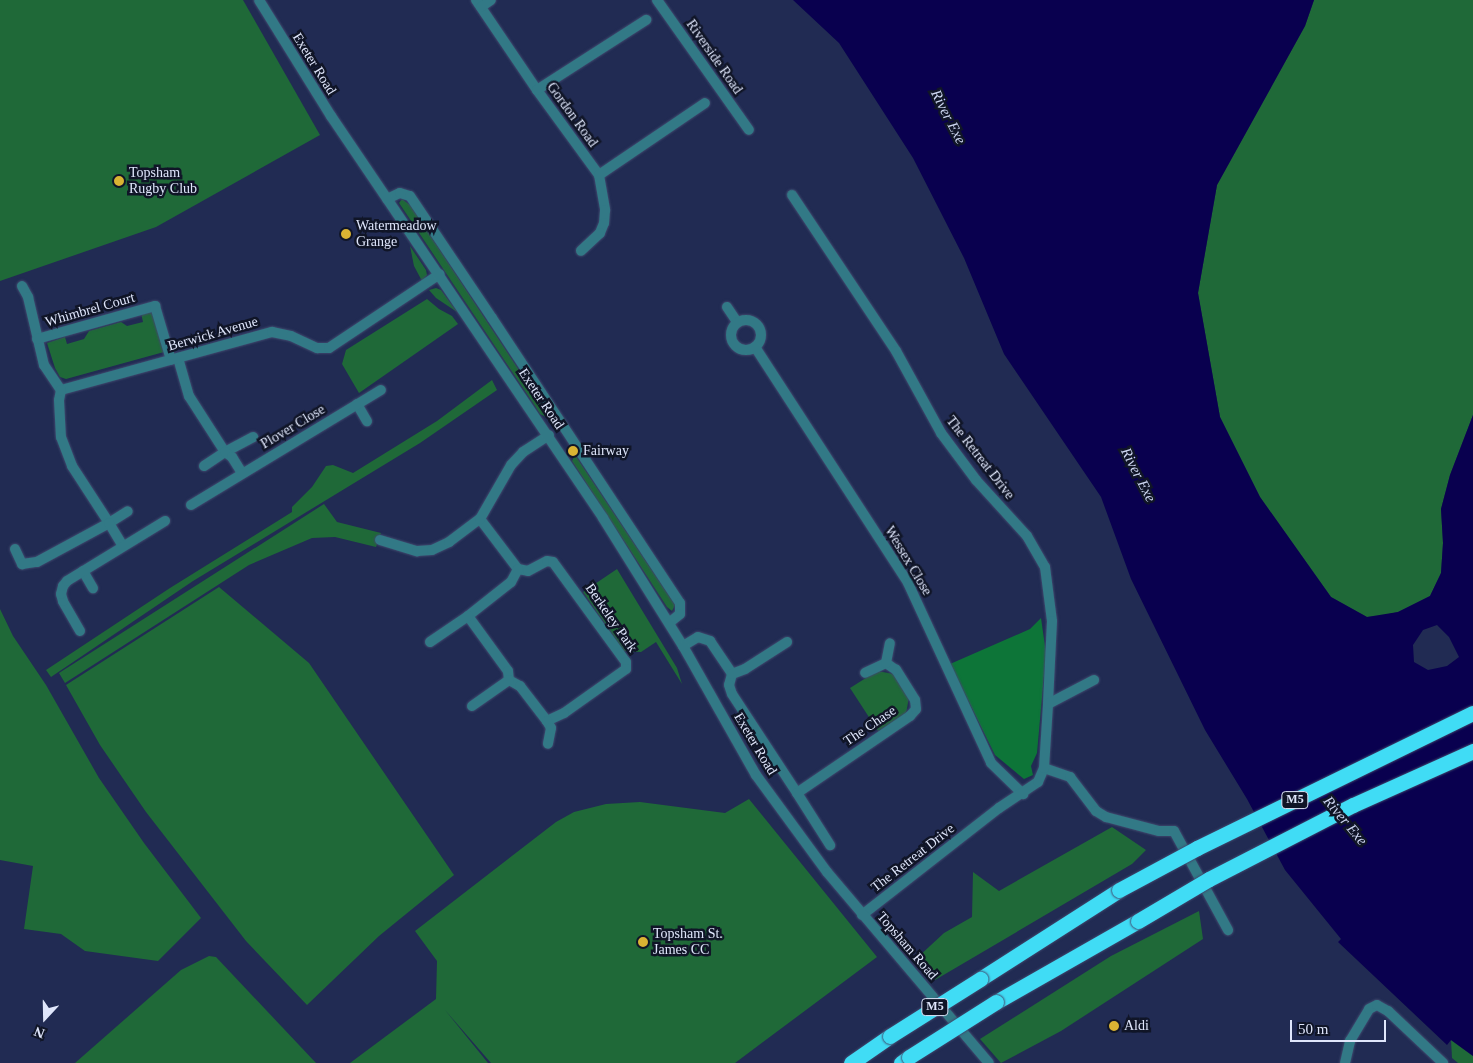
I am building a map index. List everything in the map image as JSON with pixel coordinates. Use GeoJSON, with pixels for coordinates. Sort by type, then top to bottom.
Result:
{"type":"FeatureCollection","features":[{"type":"Feature","properties":{"kind":"highway","name":"M5"},"geometry":{"type":"LineString","coordinates":[[851,1063],[890,1036],[1119,890],[1338,778],[1473,713]]}},
{"type":"Feature","properties":{"kind":"highway","name":"M5"},"geometry":{"type":"LineString","coordinates":[[905,1060],[996,1002],[1209,879],[1354,805],[1473,751]]}},
{"type":"Feature","properties":{"kind":"street","name":"Exeter Road"},"geometry":{"type":"LineString","coordinates":[[259,0],[331,116],[549,435],[683,646],[756,775],[802,839],[862,915]]}},
{"type":"Feature","properties":{"kind":"street"},"geometry":{"type":"LineString","coordinates":[[478,3],[490,0]]}},
{"type":"Feature","properties":{"kind":"street","name":"Riverside Road"},"geometry":{"type":"LineString","coordinates":[[657,0],[749,130]]}},
{"type":"Feature","properties":{"kind":"street","name":"Gordon Road"},"geometry":{"type":"LineString","coordinates":[[478,3],[537,90],[599,175],[605,210],[604,222],[600,233],[582,252]]}},
{"type":"Feature","properties":{"kind":"street"},"geometry":{"type":"LineString","coordinates":[[537,90],[646,20]]}},
{"type":"Feature","properties":{"kind":"street"},"geometry":{"type":"LineString","coordinates":[[599,175],[705,103]]}},
{"type":"Feature","properties":{"kind":"street"},"geometry":{"type":"LineString","coordinates":[[387,199],[400,193],[410,196],[497,327],[680,603],[680,614],[669,624]]}},
{"type":"Feature","properties":{"kind":"street","name":"The Retreat Drive"},"geometry":{"type":"LineString","coordinates":[[792,195],[896,351],[941,433],[976,480],[1027,536],[1045,567],[1052,620],[1044,768],[1038,782],[1023,794],[999,808],[862,915]]}},
{"type":"Feature","properties":{"kind":"street","name":"Berwick Avenue"},"geometry":{"type":"LineString","coordinates":[[61,390],[272,332],[291,336],[317,348],[329,348],[440,274]]}},
{"type":"Feature","properties":{"kind":"street"},"geometry":{"type":"LineString","coordinates":[[22,286],[28,297],[44,365],[53,382],[61,390],[59,400],[61,437],[72,466],[123,546]]}},
{"type":"Feature","properties":{"kind":"street","name":"Whimbrel Court"},"geometry":{"type":"LineString","coordinates":[[38,339],[154,306],[174,359]]}},
{"type":"Feature","properties":{"kind":"street"},"geometry":{"type":"LineString","coordinates":[[727,307],[737,322]]}},
{"type":"Feature","properties":{"kind":"street"},"geometry":{"type":"LineString","coordinates":[[750,320],[758,326],[760,340],[755,348],[744,350],[735,346],[732,342],[731,331],[737,322],[750,320]]}},
{"type":"Feature","properties":{"kind":"street","name":"Wessex Close"},"geometry":{"type":"LineString","coordinates":[[755,348],[908,583],[991,763],[1023,794]]}},
{"type":"Feature","properties":{"kind":"street"},"geometry":{"type":"LineString","coordinates":[[174,359],[189,396],[225,452],[232,457],[242,473]]}},
{"type":"Feature","properties":{"kind":"street","name":"Plover Close"},"geometry":{"type":"LineString","coordinates":[[191,505],[381,390]]}},
{"type":"Feature","properties":{"kind":"street"},"geometry":{"type":"LineString","coordinates":[[357,404],[367,421]]}},
{"type":"Feature","properties":{"kind":"street"},"geometry":{"type":"LineString","coordinates":[[380,540],[417,551],[432,550],[449,542],[480,519],[511,465],[523,452],[549,435]]}},
{"type":"Feature","properties":{"kind":"street"},"geometry":{"type":"LineString","coordinates":[[204,466],[253,436]]}},
{"type":"Feature","properties":{"kind":"street"},"geometry":{"type":"LineString","coordinates":[[15,549],[22,564],[37,562],[128,511]]}},
{"type":"Feature","properties":{"kind":"street"},"geometry":{"type":"LineString","coordinates":[[430,642],[468,616],[511,582],[518,570],[480,519]]}},
{"type":"Feature","properties":{"kind":"street"},"geometry":{"type":"LineString","coordinates":[[80,631],[61,594],[68,581],[165,522]]}},
{"type":"Feature","properties":{"kind":"street","name":"Berkeley Park"},"geometry":{"type":"LineString","coordinates":[[518,570],[528,571],[547,561],[553,562],[626,662],[626,669],[564,713],[547,721]]}},
{"type":"Feature","properties":{"kind":"street"},"geometry":{"type":"LineString","coordinates":[[83,571],[93,588]]}},
{"type":"Feature","properties":{"kind":"street"},"geometry":{"type":"LineString","coordinates":[[468,616],[508,671],[510,680],[520,686],[547,721],[551,728],[548,744]]}},
{"type":"Feature","properties":{"kind":"street"},"geometry":{"type":"LineString","coordinates":[[683,646],[698,637],[708,639],[732,674],[729,685],[732,694],[830,845]]}},
{"type":"Feature","properties":{"kind":"street"},"geometry":{"type":"LineString","coordinates":[[732,674],[746,669],[787,642]]}},
{"type":"Feature","properties":{"kind":"street"},"geometry":{"type":"LineString","coordinates":[[865,673],[886,663],[890,643]]}},
{"type":"Feature","properties":{"kind":"street","name":"The Chase"},"geometry":{"type":"LineString","coordinates":[[797,793],[910,716],[916,709],[915,700],[896,670],[886,663]]}},
{"type":"Feature","properties":{"kind":"street"},"geometry":{"type":"LineString","coordinates":[[472,706],[510,680]]}},
{"type":"Feature","properties":{"kind":"street"},"geometry":{"type":"LineString","coordinates":[[1048,704],[1094,680]]}},
{"type":"Feature","properties":{"kind":"street"},"geometry":{"type":"LineString","coordinates":[[1044,768],[1070,777],[1096,811],[1106,817],[1160,831],[1174,831],[1228,930]]}},
{"type":"Feature","properties":{"kind":"street","name":"Topsham Road"},"geometry":{"type":"LineString","coordinates":[[862,915],[988,1063]]}},
{"type":"Feature","properties":{"kind":"street"},"geometry":{"type":"LineString","coordinates":[[1345,1063],[1345,1055],[1354,1034],[1369,1009],[1376,1005],[1388,1011],[1443,1063]]}},
{"type":"Feature","properties":{"kind":"green space","name":"Topsham Rugby Club"},"geometry":{"type":"Polygon","coordinates":[[[0,0],[243,0],[320,135],[156,227],[0,281],[0,0]]]}},
{"type":"Feature","properties":{"kind":"green space"},"geometry":{"type":"Polygon","coordinates":[[[1314,0],[1473,0],[1473,415],[1450,475],[1441,509],[1443,543],[1441,573],[1430,596],[1398,612],[1380,616],[1367,617],[1331,597],[1260,497],[1220,417],[1198,293],[1217,185],[1305,26],[1314,0]]]}},
{"type":"Feature","properties":{"kind":"green space"},"geometry":{"type":"Polygon","coordinates":[[[402,199],[410,205],[552,420],[540,414],[399,203],[402,199]]]}},
{"type":"Feature","properties":{"kind":"green space"},"geometry":{"type":"Polygon","coordinates":[[[410,246],[426,270],[427,275],[422,281],[414,266],[410,246]]]}},
{"type":"Feature","properties":{"kind":"green space"},"geometry":{"type":"Polygon","coordinates":[[[436,288],[441,290],[457,312],[436,298],[429,290],[436,288]]]}},
{"type":"Feature","properties":{"kind":"green space"},"geometry":{"type":"Polygon","coordinates":[[[427,299],[439,309],[452,316],[458,324],[359,393],[342,364],[346,350],[427,299]]]}},
{"type":"Feature","properties":{"kind":"green space"},"geometry":{"type":"Polygon","coordinates":[[[151,310],[164,352],[66,379],[60,377],[47,343],[65,337],[67,344],[84,339],[89,331],[121,322],[127,326],[143,322],[141,313],[151,310]]]}},
{"type":"Feature","properties":{"kind":"green space"},"geometry":{"type":"Polygon","coordinates":[[[492,380],[497,390],[420,443],[193,581],[51,677],[46,670],[170,588],[292,512],[292,507],[312,487],[326,466],[333,465],[353,473],[437,421],[492,380]]]}},
{"type":"Feature","properties":{"kind":"green space"},"geometry":{"type":"Polygon","coordinates":[[[575,455],[675,605],[672,611],[667,607],[572,461],[575,455]]]}},
{"type":"Feature","properties":{"kind":"green space"},"geometry":{"type":"Polygon","coordinates":[[[324,504],[337,522],[381,533],[376,547],[335,537],[312,538],[249,565],[65,683],[59,673],[324,504]]]}},
{"type":"Feature","properties":{"kind":"green space"},"geometry":{"type":"Polygon","coordinates":[[[617,569],[677,668],[682,684],[656,642],[641,652],[624,651],[583,592],[617,569]]]}},
{"type":"Feature","properties":{"kind":"green space"},"geometry":{"type":"Polygon","coordinates":[[[219,587],[309,663],[454,875],[379,936],[307,1005],[246,941],[146,812],[100,745],[66,685],[219,587]]]}},
{"type":"Feature","properties":{"kind":"green space"},"geometry":{"type":"Polygon","coordinates":[[[0,609],[13,636],[46,685],[99,778],[144,843],[201,918],[158,961],[85,951],[61,934],[24,929],[33,866],[0,860],[0,609]]]}},
{"type":"Feature","properties":{"kind":"green space"},"geometry":{"type":"Polygon","coordinates":[[[1041,618],[1046,653],[1037,753],[1031,766],[1033,775],[1024,779],[995,755],[950,664],[1030,629],[1041,618]]]}},
{"type":"Feature","properties":{"kind":"green space"},"geometry":{"type":"Polygon","coordinates":[[[877,671],[894,674],[909,697],[906,714],[878,731],[850,688],[877,671]]]}},
{"type":"Feature","properties":{"kind":"green space","name":"Topsham St. James CC"},"geometry":{"type":"Polygon","coordinates":[[[749,799],[877,957],[735,1063],[491,1063],[445,1010],[488,1063],[350,1063],[436,999],[437,961],[415,931],[556,822],[574,812],[606,804],[640,802],[725,813],[749,799]]]}},
{"type":"Feature","properties":{"kind":"green space"},"geometry":{"type":"Polygon","coordinates":[[[1112,827],[1146,850],[1132,864],[935,980],[917,958],[944,933],[972,917],[973,872],[999,891],[1112,827]]]}},
{"type":"Feature","properties":{"kind":"green space"},"geometry":{"type":"Polygon","coordinates":[[[1199,911],[1203,939],[1061,1031],[1001,1063],[980,1039],[1111,956],[1199,911]]]}},
{"type":"Feature","properties":{"kind":"green space"},"geometry":{"type":"Polygon","coordinates":[[[209,956],[216,957],[316,1063],[75,1063],[181,970],[209,956]]]}},
{"type":"Feature","properties":{"kind":"green space"},"geometry":{"type":"Polygon","coordinates":[[[1451,1040],[1473,1056],[1473,1063],[1458,1063],[1452,1058],[1451,1040]]]}},
{"type":"Feature","properties":{"kind":"water","name":"River Exe"},"geometry":{"type":"Polygon","coordinates":[[[793,0],[1314,0],[1305,26],[1217,185],[1198,293],[1220,417],[1260,497],[1331,597],[1367,617],[1398,612],[1430,596],[1441,573],[1443,543],[1441,509],[1450,475],[1473,415],[1473,1056],[1451,1040],[1447,1045],[1338,942],[1341,939],[1285,870],[1247,799],[1205,730],[1131,579],[1101,497],[1004,354],[964,258],[913,158],[839,43],[793,0]],[[1437,625],[1423,630],[1413,645],[1414,662],[1428,670],[1447,666],[1459,657],[1449,637],[1437,625]]]}},
{"type":"Feature","properties":{"kind":"place","name":"Topsham Rugby Club"},"geometry":{"type":"Point","coordinates":[119,181]}},
{"type":"Feature","properties":{"kind":"place","name":"Watermeadow Grange"},"geometry":{"type":"Point","coordinates":[346,234]}},
{"type":"Feature","properties":{"kind":"place","name":"Fairway"},"geometry":{"type":"Point","coordinates":[573,451]}},
{"type":"Feature","properties":{"kind":"place","name":"Topsham St. James CC"},"geometry":{"type":"Point","coordinates":[643,942]}},
{"type":"Feature","properties":{"kind":"place","name":"Aldi"},"geometry":{"type":"Point","coordinates":[1114,1026]}}]}
